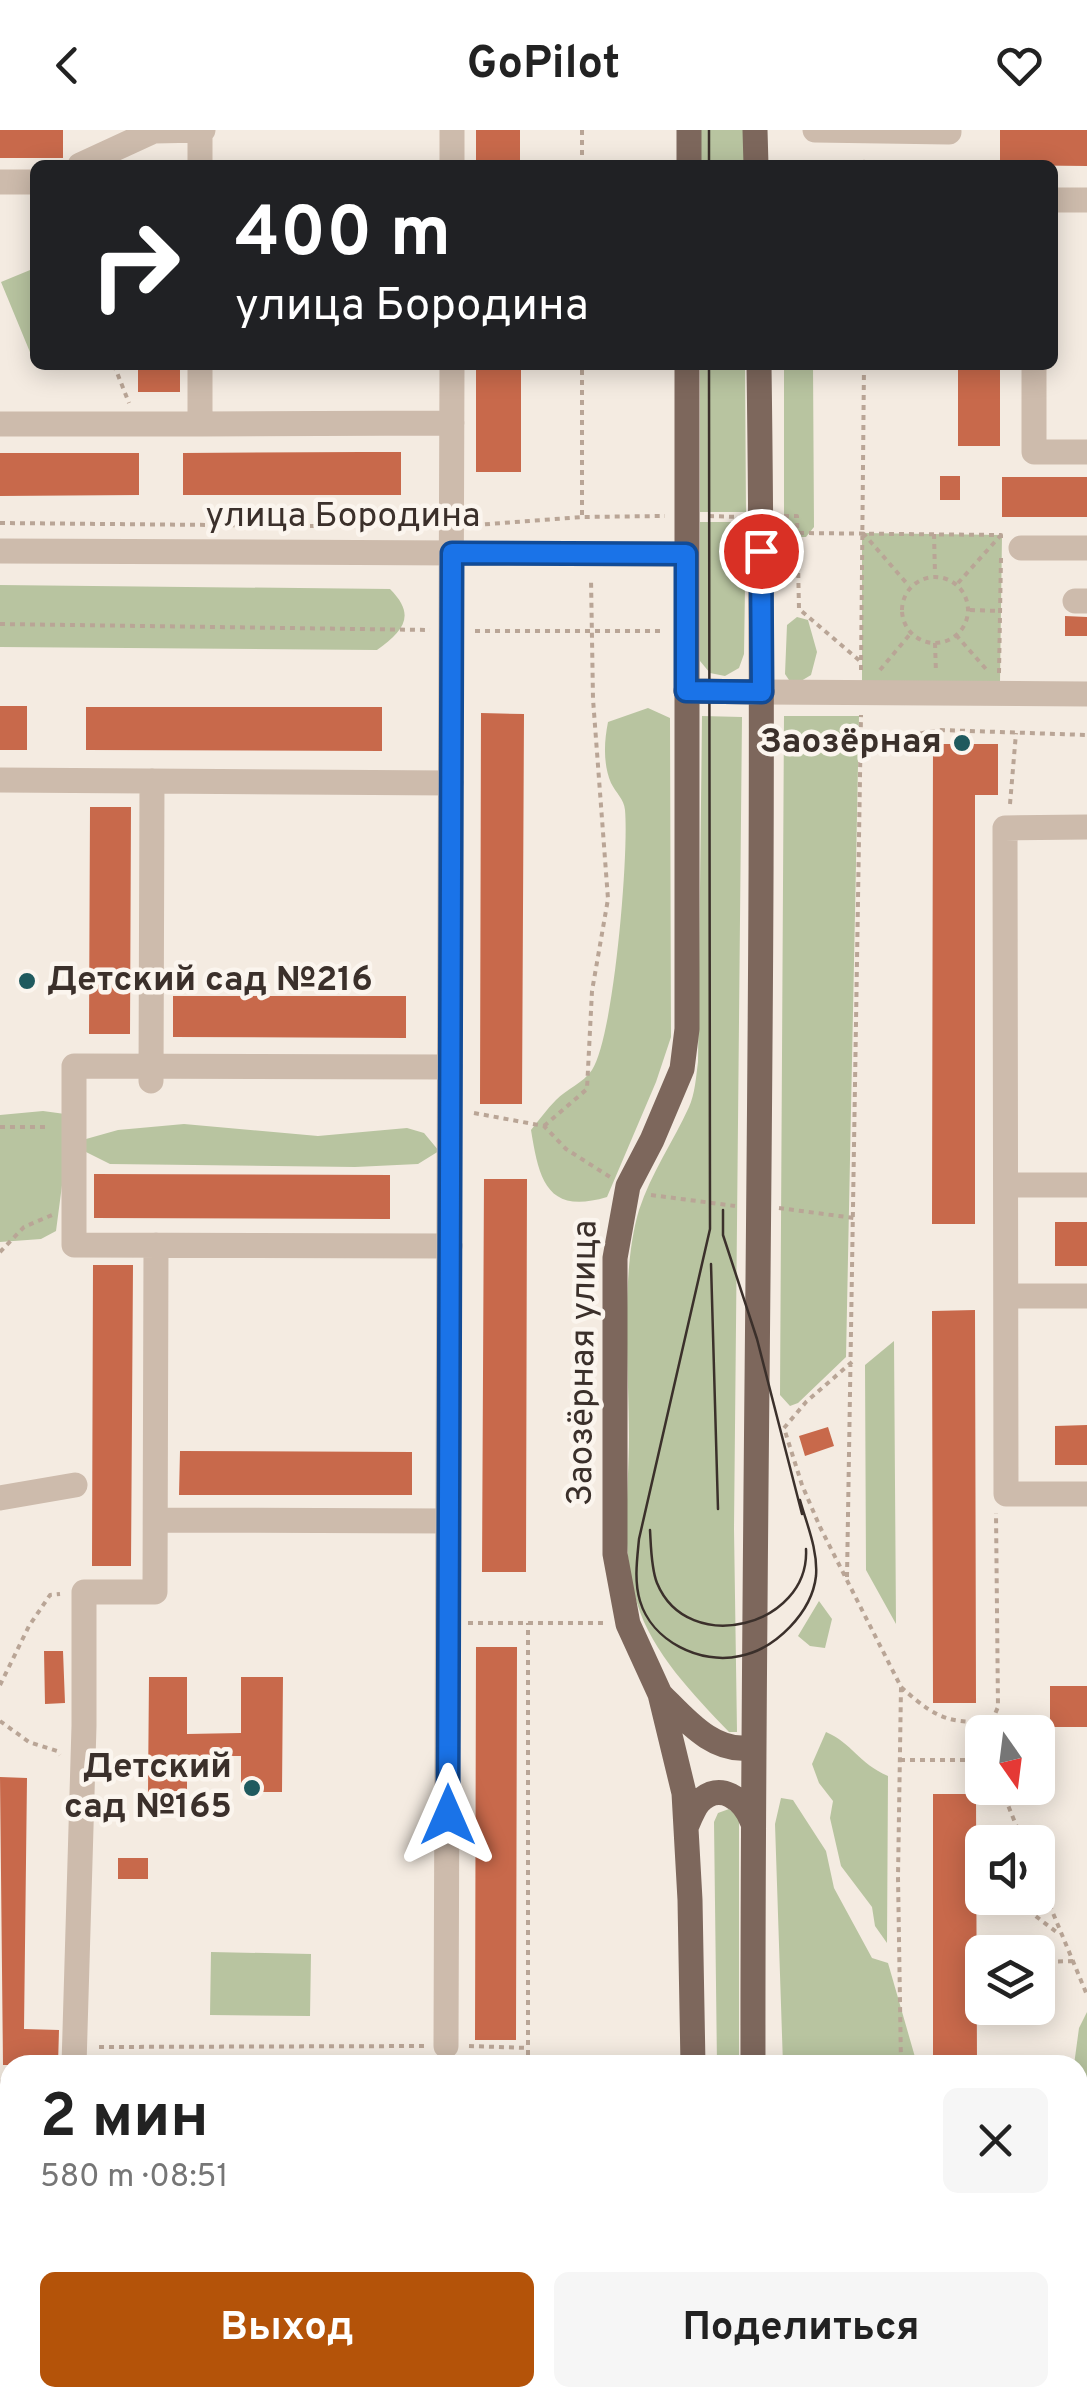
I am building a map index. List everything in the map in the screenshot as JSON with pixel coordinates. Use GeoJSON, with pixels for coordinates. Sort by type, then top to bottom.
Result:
{"type":"FeatureCollection","features":[{"type":"Feature","properties":{"kind":"main road"},"geometry":{"type":"LineString","coordinates":[[689,130],[689,160]]}},
{"type":"Feature","properties":{"kind":"main road"},"geometry":{"type":"LineString","coordinates":[[755,130],[756,160]]}},
{"type":"Feature","properties":{"kind":"main road","name":"Заозёрная улица"},"geometry":{"type":"LineString","coordinates":[[687,370],[687,1030],[676,1084],[628,1186],[614,1258],[615,1554],[628,1624],[660,1694],[684,1793],[694,2055]]}},
{"type":"Feature","properties":{"kind":"main road"},"geometry":{"type":"LineString","coordinates":[[753,2055],[754,1494],[761,1206],[759,370]]}},
{"type":"Feature","properties":{"kind":"main road"},"geometry":{"type":"LineString","coordinates":[[686,691],[762,692]]}},
{"type":"Feature","properties":{"kind":"main road"},"geometry":{"type":"LineString","coordinates":[[660,1694],[684,1718],[721,1745],[753,1747]]}},
{"type":"Feature","properties":{"kind":"main road"},"geometry":{"type":"LineString","coordinates":[[687,1826],[701,1799],[712,1794],[742,1800],[752,1821]]}},
{"type":"Feature","properties":{"kind":"street"},"geometry":{"type":"LineString","coordinates":[[91,160],[154,131],[201,130],[200,160]]}},
{"type":"Feature","properties":{"kind":"street"},"geometry":{"type":"LineString","coordinates":[[452,130],[452,160]]}},
{"type":"Feature","properties":{"kind":"street"},"geometry":{"type":"LineString","coordinates":[[815,130],[949,132]]}},
{"type":"Feature","properties":{"kind":"street"},"geometry":{"type":"LineString","coordinates":[[0,182],[30,182]]}},
{"type":"Feature","properties":{"kind":"street"},"geometry":{"type":"LineString","coordinates":[[1058,200],[1087,200]]}},
{"type":"Feature","properties":{"kind":"street"},"geometry":{"type":"LineString","coordinates":[[200,370],[200,424]]}},
{"type":"Feature","properties":{"kind":"street"},"geometry":{"type":"LineString","coordinates":[[446,2046],[452,370]]}},
{"type":"Feature","properties":{"kind":"street"},"geometry":{"type":"LineString","coordinates":[[1034,370],[1034,452],[1087,452]]}},
{"type":"Feature","properties":{"kind":"street"},"geometry":{"type":"LineString","coordinates":[[0,424],[452,424]]}},
{"type":"Feature","properties":{"kind":"street","name":"улица Бородина"},"geometry":{"type":"LineString","coordinates":[[0,552],[452,540],[591,553],[686,554]]}},
{"type":"Feature","properties":{"kind":"street"},"geometry":{"type":"LineString","coordinates":[[1011,541],[1087,548]]}},
{"type":"Feature","properties":{"kind":"street"},"geometry":{"type":"LineString","coordinates":[[762,692],[866,687],[1087,694]]}},
{"type":"Feature","properties":{"kind":"street"},"geometry":{"type":"LineString","coordinates":[[0,780],[452,783]]}},
{"type":"Feature","properties":{"kind":"street"},"geometry":{"type":"LineString","coordinates":[[150,1074],[152,781]]}},
{"type":"Feature","properties":{"kind":"street"},"geometry":{"type":"LineString","coordinates":[[1087,828],[1005,828],[1006,1494],[1087,1494]]}},
{"type":"Feature","properties":{"kind":"street"},"geometry":{"type":"LineString","coordinates":[[450,1067],[150,1074],[74,1066],[74,1245],[450,1246]]}},
{"type":"Feature","properties":{"kind":"street"},"geometry":{"type":"LineString","coordinates":[[1006,1185],[1087,1184]]}},
{"type":"Feature","properties":{"kind":"street"},"geometry":{"type":"LineString","coordinates":[[74,2055],[84,1592],[155,1592],[156,1245]]}},
{"type":"Feature","properties":{"kind":"street"},"geometry":{"type":"LineString","coordinates":[[1006,1296],[1087,1296]]}},
{"type":"Feature","properties":{"kind":"street"},"geometry":{"type":"LineString","coordinates":[[0,1498],[75,1485]]}},
{"type":"Feature","properties":{"kind":"street"},"geometry":{"type":"LineString","coordinates":[[156,1520],[448,1521]]}},
{"type":"Feature","properties":{"kind":"path"},"geometry":{"type":"LineString","coordinates":[[582,130],[582,160]]}},
{"type":"Feature","properties":{"kind":"path"},"geometry":{"type":"LineString","coordinates":[[116,370],[131,409]]}},
{"type":"Feature","properties":{"kind":"path"},"geometry":{"type":"LineString","coordinates":[[582,370],[582,517]]}},
{"type":"Feature","properties":{"kind":"path"},"geometry":{"type":"LineString","coordinates":[[847,1577],[861,743],[866,687],[862,663],[864,370]]}},
{"type":"Feature","properties":{"kind":"path"},"geometry":{"type":"LineString","coordinates":[[0,523],[452,540],[582,517],[798,516],[799,609],[862,663]]}},
{"type":"Feature","properties":{"kind":"path"},"geometry":{"type":"LineString","coordinates":[[798,533],[934,534],[1011,541]]}},
{"type":"Feature","properties":{"kind":"path"},"geometry":{"type":"LineString","coordinates":[[863,533],[910,587]]}},
{"type":"Feature","properties":{"kind":"path"},"geometry":{"type":"LineString","coordinates":[[934,534],[935,576]]}},
{"type":"Feature","properties":{"kind":"path"},"geometry":{"type":"LineString","coordinates":[[956,584],[1011,541]]}},
{"type":"Feature","properties":{"kind":"path"},"geometry":{"type":"LineString","coordinates":[[956,635],[999,682],[1000,611],[1011,541]]}},
{"type":"Feature","properties":{"kind":"path"},"geometry":{"type":"LineString","coordinates":[[544,1126],[587,1090],[592,991],[608,899],[591,553]]}},
{"type":"Feature","properties":{"kind":"path"},"geometry":{"type":"LineString","coordinates":[[935,576],[956,584],[966,596],[968,610],[963,628],[935,643],[911,633],[902,614],[910,587],[935,576]]}},
{"type":"Feature","properties":{"kind":"path"},"geometry":{"type":"LineString","coordinates":[[968,610],[1000,611]]}},
{"type":"Feature","properties":{"kind":"path"},"geometry":{"type":"LineString","coordinates":[[0,624],[686,631]]}},
{"type":"Feature","properties":{"kind":"path"},"geometry":{"type":"LineString","coordinates":[[866,687],[911,633]]}},
{"type":"Feature","properties":{"kind":"path"},"geometry":{"type":"LineString","coordinates":[[935,643],[936,683]]}},
{"type":"Feature","properties":{"kind":"path"},"geometry":{"type":"LineString","coordinates":[[861,743],[941,730],[1087,735]]}},
{"type":"Feature","properties":{"kind":"path"},"geometry":{"type":"LineString","coordinates":[[1012,802],[1016,734]]}},
{"type":"Feature","properties":{"kind":"path"},"geometry":{"type":"LineString","coordinates":[[450,1109],[544,1126],[590,1167],[658,1198],[854,1218]]}},
{"type":"Feature","properties":{"kind":"path"},"geometry":{"type":"LineString","coordinates":[[0,1127],[74,1127]]}},
{"type":"Feature","properties":{"kind":"path"},"geometry":{"type":"LineString","coordinates":[[0,1252],[24,1227],[74,1205]]}},
{"type":"Feature","properties":{"kind":"path"},"geometry":{"type":"LineString","coordinates":[[852,1362],[806,1402],[784,1428],[802,1485],[901,1686],[929,1712],[954,1722],[965,1722]]}},
{"type":"Feature","properties":{"kind":"path"},"geometry":{"type":"LineString","coordinates":[[0,1686],[29,1626],[50,1595],[84,1592]]}},
{"type":"Feature","properties":{"kind":"path"},"geometry":{"type":"LineString","coordinates":[[448,1623],[628,1624]]}},
{"type":"Feature","properties":{"kind":"path"},"geometry":{"type":"LineString","coordinates":[[528,1623],[528,2055]]}},
{"type":"Feature","properties":{"kind":"path"},"geometry":{"type":"LineString","coordinates":[[901,1686],[901,2055]]}},
{"type":"Feature","properties":{"kind":"path"},"geometry":{"type":"LineString","coordinates":[[0,1720],[29,1742],[57,1751],[82,1786]]}},
{"type":"Feature","properties":{"kind":"path"},"geometry":{"type":"LineString","coordinates":[[900,1760],[965,1760]]}},
{"type":"Feature","properties":{"kind":"path"},"geometry":{"type":"LineString","coordinates":[[1034,1915],[1062,1937]]}},
{"type":"Feature","properties":{"kind":"path"},"geometry":{"type":"LineString","coordinates":[[1053,1915],[1087,1995]]}},
{"type":"Feature","properties":{"kind":"path"},"geometry":{"type":"LineString","coordinates":[[1055,1962],[1073,1961]]}},
{"type":"Feature","properties":{"kind":"path"},"geometry":{"type":"LineString","coordinates":[[111,2055],[446,2046],[528,2048]]}},
{"type":"Feature","properties":{"kind":"green space"},"geometry":{"type":"Polygon","coordinates":[[[700,130],[745,130],[745,160],[700,160],[700,130]]]}},
{"type":"Feature","properties":{"kind":"green space"},"geometry":{"type":"Polygon","coordinates":[[[30,270],[30,352],[1,282],[30,270]]]}},
{"type":"Feature","properties":{"kind":"green space"},"geometry":{"type":"Polygon","coordinates":[[[700,370],[745,370],[746,512],[700,512],[700,370]]]}},
{"type":"Feature","properties":{"kind":"green space"},"geometry":{"type":"Polygon","coordinates":[[[784,370],[813,370],[814,527],[806,537],[794,537],[784,525],[784,370]]]}},
{"type":"Feature","properties":{"kind":"green space"},"geometry":{"type":"Polygon","coordinates":[[[700,522],[746,522],[744,654],[739,668],[725,676],[710,673],[700,661],[700,522]]]}},
{"type":"Feature","properties":{"kind":"green space"},"geometry":{"type":"Polygon","coordinates":[[[862,533],[1002,535],[1000,682],[862,681],[862,533]]]}},
{"type":"Feature","properties":{"kind":"green space"},"geometry":{"type":"Polygon","coordinates":[[[0,585],[390,589],[405,615],[400,629],[377,650],[0,647],[0,585]]]}},
{"type":"Feature","properties":{"kind":"green space"},"geometry":{"type":"Polygon","coordinates":[[[797,617],[808,620],[817,652],[811,675],[796,684],[785,674],[787,625],[797,617]]]}},
{"type":"Feature","properties":{"kind":"green space"},"geometry":{"type":"Polygon","coordinates":[[[648,708],[670,718],[671,1037],[607,1197],[571,1201],[559,1197],[543,1178],[531,1130],[556,1100],[588,1075],[600,1051],[618,944],[626,832],[624,806],[607,768],[608,722],[648,708]]]}},
{"type":"Feature","properties":{"kind":"green space"},"geometry":{"type":"Polygon","coordinates":[[[702,716],[742,717],[734,1529],[737,1732],[729,1732],[702,1703],[653,1639],[637,1603],[627,1542],[629,1262],[639,1210],[691,1102],[698,1062],[702,716]]]}},
{"type":"Feature","properties":{"kind":"green space"},"geometry":{"type":"Polygon","coordinates":[[[784,716],[859,716],[846,1357],[798,1403],[790,1406],[780,1395],[784,716]]]}},
{"type":"Feature","properties":{"kind":"green space"},"geometry":{"type":"Polygon","coordinates":[[[43,1111],[65,1114],[64,1170],[56,1231],[41,1239],[0,1242],[0,1115],[43,1111]]]}},
{"type":"Feature","properties":{"kind":"green space"},"geometry":{"type":"Polygon","coordinates":[[[184,1124],[318,1136],[407,1128],[424,1133],[439,1151],[418,1164],[355,1167],[110,1164],[86,1152],[86,1139],[118,1130],[184,1124]]]}},
{"type":"Feature","properties":{"kind":"green space"},"geometry":{"type":"Polygon","coordinates":[[[894,1341],[896,1624],[866,1570],[865,1365],[894,1341]]]}},
{"type":"Feature","properties":{"kind":"green space"},"geometry":{"type":"Polygon","coordinates":[[[819,1601],[832,1619],[825,1648],[810,1646],[798,1636],[819,1601]]]}},
{"type":"Feature","properties":{"kind":"green space"},"geometry":{"type":"Polygon","coordinates":[[[826,1732],[888,1776],[887,1943],[875,1926],[872,1907],[841,1866],[830,1818],[833,1801],[819,1783],[812,1764],[826,1732]]]}},
{"type":"Feature","properties":{"kind":"green space"},"geometry":{"type":"Polygon","coordinates":[[[781,1798],[793,1800],[826,1851],[834,1888],[872,1958],[888,1963],[914,2055],[783,2055],[775,1824],[781,1798]]]}},
{"type":"Feature","properties":{"kind":"green space"},"geometry":{"type":"Polygon","coordinates":[[[729,1809],[739,1818],[739,2055],[717,2055],[714,1822],[718,1813],[729,1809]]]}},
{"type":"Feature","properties":{"kind":"green space"},"geometry":{"type":"Polygon","coordinates":[[[211,1952],[311,1954],[310,2016],[210,2015],[211,1952]]]}},
{"type":"Feature","properties":{"kind":"green space"},"geometry":{"type":"Polygon","coordinates":[[[1087,2012],[1087,2055],[1075,2055],[1079,2028],[1087,2012]]]}},
{"type":"Feature","properties":{"kind":"building"},"geometry":{"type":"Polygon","coordinates":[[[0,130],[63,130],[63,158],[0,158],[0,130]]]}},
{"type":"Feature","properties":{"kind":"building"},"geometry":{"type":"Polygon","coordinates":[[[476,130],[520,130],[520,160],[476,160],[476,130]]]}},
{"type":"Feature","properties":{"kind":"building"},"geometry":{"type":"Polygon","coordinates":[[[1000,130],[1087,130],[1087,166],[1058,166],[1058,160],[1000,160],[1000,130]]]}},
{"type":"Feature","properties":{"kind":"building"},"geometry":{"type":"Polygon","coordinates":[[[138,370],[180,370],[180,392],[138,392],[138,370]]]}},
{"type":"Feature","properties":{"kind":"building"},"geometry":{"type":"Polygon","coordinates":[[[476,370],[521,370],[521,472],[476,472],[476,370]]]}},
{"type":"Feature","properties":{"kind":"building"},"geometry":{"type":"Polygon","coordinates":[[[958,370],[1000,370],[1000,446],[958,446],[958,370]]]}},
{"type":"Feature","properties":{"kind":"building"},"geometry":{"type":"Polygon","coordinates":[[[401,452],[401,495],[183,495],[183,453],[401,452]]]}},
{"type":"Feature","properties":{"kind":"building"},"geometry":{"type":"Polygon","coordinates":[[[0,453],[139,453],[139,495],[0,496],[0,453]]]}},
{"type":"Feature","properties":{"kind":"building"},"geometry":{"type":"Polygon","coordinates":[[[940,476],[960,476],[960,500],[940,500],[940,476]]]}},
{"type":"Feature","properties":{"kind":"building"},"geometry":{"type":"Polygon","coordinates":[[[1002,477],[1087,477],[1087,517],[1002,517],[1002,477]]]}},
{"type":"Feature","properties":{"kind":"building"},"geometry":{"type":"Polygon","coordinates":[[[1065,616],[1087,617],[1087,636],[1065,636],[1065,616]]]}},
{"type":"Feature","properties":{"kind":"building"},"geometry":{"type":"Polygon","coordinates":[[[0,706],[27,706],[27,750],[0,750],[0,706]]]}},
{"type":"Feature","properties":{"kind":"building"},"geometry":{"type":"Polygon","coordinates":[[[86,707],[382,707],[382,751],[86,750],[86,707]]]}},
{"type":"Feature","properties":{"kind":"building"},"geometry":{"type":"Polygon","coordinates":[[[481,713],[524,714],[522,1104],[480,1104],[481,713]]]}},
{"type":"Feature","properties":{"kind":"building"},"geometry":{"type":"Polygon","coordinates":[[[933,744],[998,744],[998,795],[975,795],[975,1224],[932,1224],[933,744]]]}},
{"type":"Feature","properties":{"kind":"building"},"geometry":{"type":"Polygon","coordinates":[[[90,807],[131,807],[130,1034],[89,1034],[90,807]]]}},
{"type":"Feature","properties":{"kind":"building"},"geometry":{"type":"Polygon","coordinates":[[[173,996],[406,996],[406,1038],[173,1037],[173,996]]]}},
{"type":"Feature","properties":{"kind":"building"},"geometry":{"type":"Polygon","coordinates":[[[94,1174],[390,1175],[390,1219],[94,1218],[94,1174]]]}},
{"type":"Feature","properties":{"kind":"building"},"geometry":{"type":"Polygon","coordinates":[[[484,1179],[527,1179],[526,1572],[482,1572],[484,1179]]]}},
{"type":"Feature","properties":{"kind":"building"},"geometry":{"type":"Polygon","coordinates":[[[1055,1222],[1087,1222],[1087,1266],[1055,1266],[1055,1222]]]}},
{"type":"Feature","properties":{"kind":"building"},"geometry":{"type":"Polygon","coordinates":[[[93,1265],[133,1265],[131,1566],[92,1566],[93,1265]]]}},
{"type":"Feature","properties":{"kind":"building"},"geometry":{"type":"Polygon","coordinates":[[[975,1310],[976,1703],[933,1703],[932,1311],[975,1310]]]}},
{"type":"Feature","properties":{"kind":"building"},"geometry":{"type":"Polygon","coordinates":[[[1087,1425],[1087,1465],[1055,1465],[1055,1426],[1087,1425]]]}},
{"type":"Feature","properties":{"kind":"building"},"geometry":{"type":"Polygon","coordinates":[[[828,1427],[834,1446],[805,1456],[799,1436],[828,1427]]]}},
{"type":"Feature","properties":{"kind":"building"},"geometry":{"type":"Polygon","coordinates":[[[180,1451],[412,1452],[412,1495],[179,1495],[180,1451]]]}},
{"type":"Feature","properties":{"kind":"building"},"geometry":{"type":"Polygon","coordinates":[[[476,1647],[517,1647],[516,2040],[475,2040],[476,1647]]]}},
{"type":"Feature","properties":{"kind":"building"},"geometry":{"type":"Polygon","coordinates":[[[44,1651],[63,1651],[65,1703],[45,1704],[44,1651]]]}},
{"type":"Feature","properties":{"kind":"building"},"geometry":{"type":"Polygon","coordinates":[[[149,1677],[187,1677],[187,1734],[241,1733],[241,1677],[283,1677],[282,1792],[241,1792],[241,1756],[187,1756],[187,1792],[148,1792],[149,1677]]]}},
{"type":"Feature","properties":{"kind":"building"},"geometry":{"type":"Polygon","coordinates":[[[1050,1686],[1087,1686],[1087,1727],[1055,1727],[1055,1715],[1050,1715],[1050,1686]]]}},
{"type":"Feature","properties":{"kind":"building"},"geometry":{"type":"Polygon","coordinates":[[[0,1777],[27,1778],[24,2029],[59,2030],[58,2055],[3,2055],[0,1777]]]}},
{"type":"Feature","properties":{"kind":"building"},"geometry":{"type":"Polygon","coordinates":[[[933,1794],[965,1794],[965,1805],[976,1805],[976,1825],[965,1825],[965,1915],[976,1915],[977,1935],[965,1935],[965,2025],[977,2025],[977,2055],[933,2055],[933,1794]]]}},
{"type":"Feature","properties":{"kind":"building"},"geometry":{"type":"Polygon","coordinates":[[[118,1858],[148,1858],[148,1879],[118,1879],[118,1858]]]}},
{"type":"Feature","properties":{"kind":"tram line"},"geometry":{"type":"LineString","coordinates":[[709,130],[709,160]]}},
{"type":"Feature","properties":{"kind":"tram line"},"geometry":{"type":"LineString","coordinates":[[709,370],[710,1229],[639,1539],[638,1593],[655,1628],[680,1647],[709,1657],[740,1656],[779,1637],[808,1603],[816,1576],[814,1547],[800,1500]]}},
{"type":"Feature","properties":{"kind":"tram line"},"geometry":{"type":"LineString","coordinates":[[723,1210],[723,1235],[757,1339],[802,1514]]}},
{"type":"Feature","properties":{"kind":"tram line"},"geometry":{"type":"LineString","coordinates":[[711,1264],[718,1509]]}},
{"type":"Feature","properties":{"kind":"tram line"},"geometry":{"type":"LineString","coordinates":[[650,1530],[655,1577],[672,1606],[694,1620],[719,1626],[745,1623],[769,1613],[789,1597],[802,1576],[806,1549]]}},
{"type":"Feature","properties":{"kind":"place","name":"Заозёрная"},"geometry":{"type":"Point","coordinates":[962,743]}},
{"type":"Feature","properties":{"kind":"place","name":"Детский сад №216"},"geometry":{"type":"Point","coordinates":[27,981]}},
{"type":"Feature","properties":{"kind":"place","name":"Детский сад №165"},"geometry":{"type":"Point","coordinates":[252,1788]}},
{"type":"Feature","properties":{"kind":"route"},"geometry":{"type":"LineString","coordinates":[[448,1815],[452,553],[686,554],[686,691],[723,693],[762,692],[761,551]]}}]}
